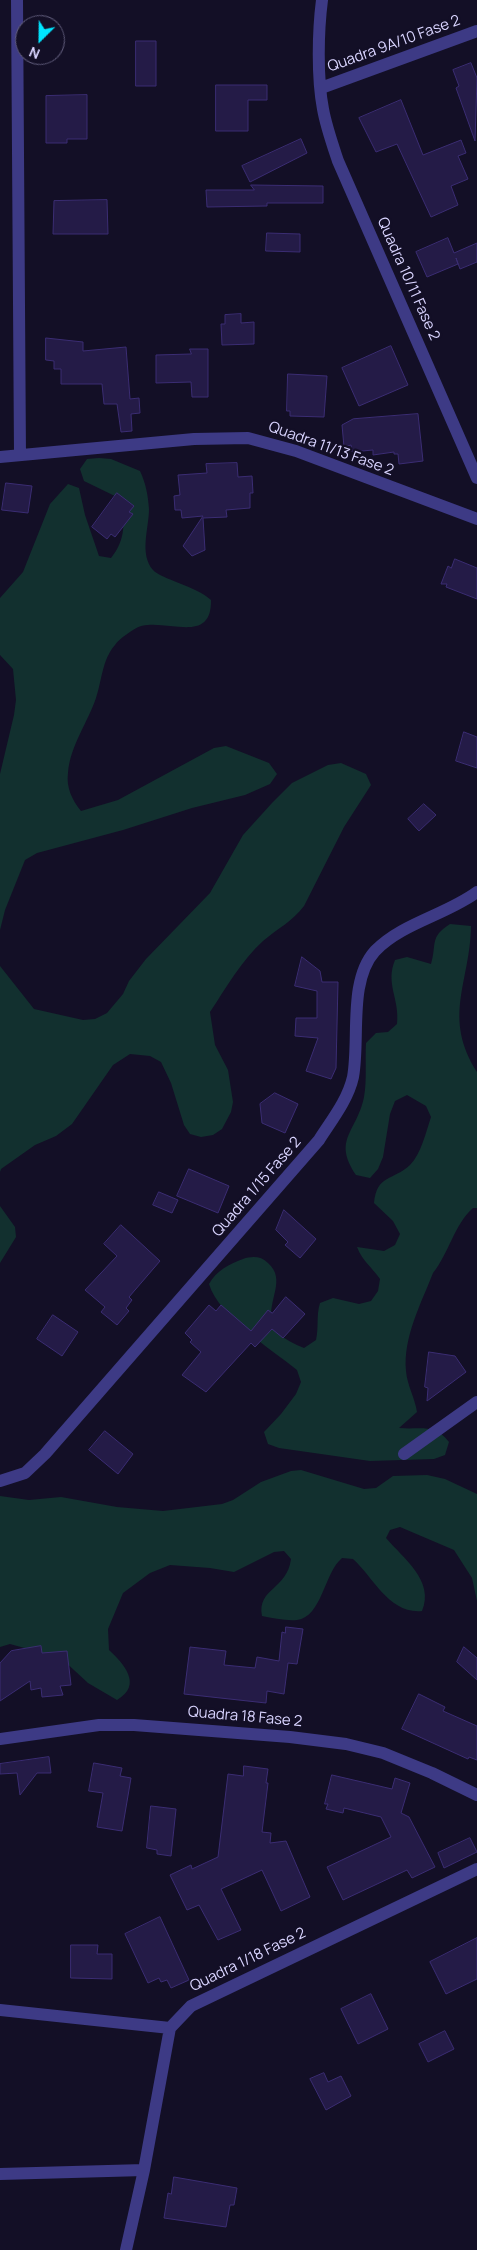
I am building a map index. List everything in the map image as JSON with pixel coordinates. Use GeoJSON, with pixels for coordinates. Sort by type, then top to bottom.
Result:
{"type":"FeatureCollection","features":[{"type":"Feature","properties":{"kind":"street"},"geometry":{"type":"LineString","coordinates":[[17,0],[20,455]]}},
{"type":"Feature","properties":{"kind":"street","name":"Quadra 10/11 Fase 2"},"geometry":{"type":"LineString","coordinates":[[322,0],[319,56],[322,106],[326,126],[338,160],[477,478]]}},
{"type":"Feature","properties":{"kind":"street","name":"Quadra 9A/10 Fase 2"},"geometry":{"type":"LineString","coordinates":[[321,88],[477,31]]}},
{"type":"Feature","properties":{"kind":"street","name":"Quadra 11/13 Fase 2"},"geometry":{"type":"LineString","coordinates":[[0,456],[194,439],[248,438],[296,451],[477,519]]}},
{"type":"Feature","properties":{"kind":"street","name":"Quadra 1/15 Fase 2"},"geometry":{"type":"LineString","coordinates":[[0,1481],[25,1473],[46,1454],[319,1140],[348,1092],[352,1078],[359,989],[364,971],[374,953],[385,942],[461,904],[477,892]]}},
{"type":"Feature","properties":{"kind":"street"},"geometry":{"type":"LineString","coordinates":[[404,1454],[477,1402]]}},
{"type":"Feature","properties":{"kind":"street","name":"Quadra 18 Fase 2"},"geometry":{"type":"LineString","coordinates":[[0,1739],[99,1725],[134,1725],[290,1737],[346,1744],[383,1753],[432,1773],[477,1795]]}},
{"type":"Feature","properties":{"kind":"street","name":"Quadra 1/18 Fase 2"},"geometry":{"type":"LineString","coordinates":[[170,2028],[191,2006],[477,1869]]}},
{"type":"Feature","properties":{"kind":"street"},"geometry":{"type":"LineString","coordinates":[[0,2010],[170,2028],[144,2170],[126,2250]]}},
{"type":"Feature","properties":{"kind":"street"},"geometry":{"type":"LineString","coordinates":[[0,2174],[144,2170]]}},
{"type":"Feature","properties":{"kind":"green space"},"geometry":{"type":"Polygon","coordinates":[[[87,459],[111,459],[140,471],[144,480],[149,509],[146,556],[153,570],[163,577],[205,595],[211,600],[209,615],[203,623],[193,627],[143,626],[123,637],[111,651],[107,657],[93,707],[69,763],[68,783],[70,793],[75,802],[81,811],[118,800],[214,748],[226,746],[269,763],[277,774],[270,784],[245,795],[192,808],[123,830],[37,853],[25,860],[5,910],[0,930],[0,774],[16,700],[13,669],[0,655],[0,598],[23,572],[50,504],[68,484],[79,488],[85,515],[99,556],[111,558],[116,551],[123,530],[121,499],[84,481],[80,469],[87,459]]]}},
{"type":"Feature","properties":{"kind":"green space"},"geometry":{"type":"Polygon","coordinates":[[[341,763],[366,774],[371,785],[344,827],[304,906],[285,925],[255,949],[234,975],[210,1012],[215,1045],[228,1070],[233,1102],[231,1112],[222,1129],[213,1135],[201,1137],[190,1134],[184,1125],[171,1083],[161,1062],[150,1056],[130,1054],[113,1065],[72,1124],[56,1136],[35,1145],[1,1169],[0,1172],[0,966],[34,1009],[83,1020],[95,1019],[107,1013],[123,994],[129,981],[146,959],[210,893],[243,835],[272,803],[292,783],[328,765],[341,763]]]}},
{"type":"Feature","properties":{"kind":"green space"},"geometry":{"type":"Polygon","coordinates":[[[450,924],[471,926],[470,946],[459,1017],[461,1034],[477,1072],[477,1208],[473,1208],[466,1215],[456,1231],[433,1273],[414,1321],[407,1346],[406,1371],[417,1412],[399,1428],[427,1429],[438,1432],[449,1442],[445,1455],[434,1459],[370,1461],[279,1448],[268,1444],[264,1432],[296,1394],[301,1382],[297,1370],[234,1320],[223,1308],[209,1284],[219,1272],[246,1258],[259,1258],[268,1263],[276,1276],[271,1314],[274,1327],[285,1338],[304,1348],[316,1340],[320,1303],[333,1298],[359,1304],[371,1301],[378,1291],[380,1279],[357,1247],[384,1251],[395,1245],[400,1234],[393,1221],[374,1203],[376,1194],[382,1182],[404,1170],[414,1160],[423,1143],[431,1117],[426,1106],[407,1095],[395,1101],[390,1114],[383,1157],[378,1169],[370,1178],[356,1175],[349,1163],[346,1144],[364,1097],[366,1043],[376,1033],[388,1032],[397,1024],[397,1007],[392,984],[392,969],[395,960],[407,957],[431,964],[436,937],[450,924]]]}},
{"type":"Feature","properties":{"kind":"green space"},"geometry":{"type":"Polygon","coordinates":[[[0,1206],[15,1227],[16,1237],[0,1263],[0,1206]]]}},
{"type":"Feature","properties":{"kind":"green space"},"geometry":{"type":"Polygon","coordinates":[[[301,1470],[364,1489],[376,1488],[393,1476],[427,1475],[445,1479],[477,1494],[477,1601],[472,1578],[454,1550],[400,1527],[390,1530],[386,1538],[408,1562],[421,1580],[425,1600],[422,1611],[400,1607],[383,1593],[353,1559],[342,1558],[336,1565],[312,1611],[305,1617],[293,1620],[262,1616],[264,1600],[284,1577],[288,1569],[291,1559],[284,1551],[274,1552],[234,1572],[170,1565],[150,1573],[123,1593],[108,1629],[109,1650],[125,1668],[130,1681],[129,1688],[125,1694],[117,1700],[88,1683],[61,1658],[10,1644],[0,1647],[0,1496],[29,1500],[61,1497],[117,1507],[163,1511],[222,1504],[233,1500],[261,1482],[291,1471],[301,1470]]]}},
{"type":"Feature","properties":{"kind":"building"},"geometry":{"type":"Polygon","coordinates":[[[136,41],[156,41],[156,86],[136,86],[136,41]]]}},
{"type":"Feature","properties":{"kind":"building"},"geometry":{"type":"Polygon","coordinates":[[[471,63],[477,78],[475,141],[456,88],[459,86],[453,70],[471,63]]]}},
{"type":"Feature","properties":{"kind":"building"},"geometry":{"type":"Polygon","coordinates":[[[216,85],[267,85],[267,100],[248,100],[248,131],[216,131],[216,85]]]}},
{"type":"Feature","properties":{"kind":"building"},"geometry":{"type":"Polygon","coordinates":[[[87,95],[87,139],[67,139],[67,143],[46,143],[46,96],[87,95]]]}},
{"type":"Feature","properties":{"kind":"building"},"geometry":{"type":"Polygon","coordinates":[[[401,100],[423,155],[461,140],[466,153],[458,156],[468,179],[451,186],[458,205],[431,217],[397,144],[376,152],[359,118],[401,100]]]}},
{"type":"Feature","properties":{"kind":"building"},"geometry":{"type":"Polygon","coordinates":[[[301,139],[307,153],[250,182],[242,166],[301,139]]]}},
{"type":"Feature","properties":{"kind":"building"},"geometry":{"type":"Polygon","coordinates":[[[251,185],[323,186],[323,203],[267,203],[267,206],[207,207],[206,190],[254,190],[251,185]]]}},
{"type":"Feature","properties":{"kind":"building"},"geometry":{"type":"Polygon","coordinates":[[[107,200],[108,234],[53,234],[54,201],[107,200]]]}},
{"type":"Feature","properties":{"kind":"building"},"geometry":{"type":"Polygon","coordinates":[[[267,233],[300,234],[300,252],[266,251],[267,233]]]}},
{"type":"Feature","properties":{"kind":"building"},"geometry":{"type":"Polygon","coordinates":[[[448,238],[454,253],[477,243],[477,262],[460,269],[456,258],[458,264],[427,277],[416,252],[448,238]]]}},
{"type":"Feature","properties":{"kind":"building"},"geometry":{"type":"Polygon","coordinates":[[[241,314],[241,323],[254,322],[254,344],[222,345],[221,324],[225,324],[225,315],[241,314]]]}},
{"type":"Feature","properties":{"kind":"building"},"geometry":{"type":"Polygon","coordinates":[[[46,338],[83,342],[83,351],[126,347],[130,399],[139,398],[140,413],[131,414],[132,431],[121,432],[117,404],[104,404],[102,384],[61,384],[61,369],[54,369],[54,361],[46,360],[46,338]]]}},
{"type":"Feature","properties":{"kind":"building"},"geometry":{"type":"Polygon","coordinates":[[[391,346],[408,385],[359,406],[342,368],[391,346]]]}},
{"type":"Feature","properties":{"kind":"building"},"geometry":{"type":"Polygon","coordinates":[[[190,349],[208,349],[208,397],[192,397],[191,382],[156,383],[156,355],[191,354],[190,349]]]}},
{"type":"Feature","properties":{"kind":"building"},"geometry":{"type":"Polygon","coordinates":[[[288,374],[327,376],[324,417],[290,416],[290,411],[287,411],[288,374]]]}},
{"type":"Feature","properties":{"kind":"building"},"geometry":{"type":"Polygon","coordinates":[[[418,414],[423,461],[399,464],[398,454],[394,454],[394,452],[373,455],[373,450],[352,452],[351,445],[344,447],[342,425],[353,419],[418,414]]]}},
{"type":"Feature","properties":{"kind":"building"},"geometry":{"type":"Polygon","coordinates":[[[237,463],[238,477],[252,476],[253,493],[250,493],[250,508],[226,510],[227,517],[203,518],[205,550],[192,556],[183,546],[203,516],[182,518],[181,510],[175,510],[174,496],[180,495],[178,475],[207,473],[206,464],[237,463]]]}},
{"type":"Feature","properties":{"kind":"building"},"geometry":{"type":"Polygon","coordinates":[[[6,483],[32,486],[28,513],[2,510],[6,483]]]}},
{"type":"Feature","properties":{"kind":"building"},"geometry":{"type":"Polygon","coordinates":[[[117,493],[134,506],[129,512],[133,514],[115,537],[111,534],[107,539],[92,527],[117,493]]]}},
{"type":"Feature","properties":{"kind":"building"},"geometry":{"type":"Polygon","coordinates":[[[455,559],[477,568],[477,599],[446,587],[447,584],[441,584],[448,566],[451,568],[455,559]]]}},
{"type":"Feature","properties":{"kind":"building"},"geometry":{"type":"Polygon","coordinates":[[[464,732],[477,737],[477,768],[456,761],[464,732]]]}},
{"type":"Feature","properties":{"kind":"building"},"geometry":{"type":"Polygon","coordinates":[[[424,804],[436,815],[419,831],[408,819],[424,804]]]}},
{"type":"Feature","properties":{"kind":"building"},"geometry":{"type":"Polygon","coordinates":[[[302,957],[320,971],[322,982],[338,982],[336,1068],[331,1079],[306,1071],[318,1038],[295,1036],[296,1018],[317,1018],[317,991],[295,986],[302,957]]]}},
{"type":"Feature","properties":{"kind":"building"},"geometry":{"type":"Polygon","coordinates":[[[275,1093],[298,1104],[285,1133],[262,1123],[260,1104],[275,1093]]]}},
{"type":"Feature","properties":{"kind":"building"},"geometry":{"type":"Polygon","coordinates":[[[189,1169],[229,1186],[218,1213],[177,1196],[189,1169]]]}},
{"type":"Feature","properties":{"kind":"building"},"geometry":{"type":"Polygon","coordinates":[[[159,1192],[178,1200],[172,1213],[153,1205],[159,1192]]]}},
{"type":"Feature","properties":{"kind":"building"},"geometry":{"type":"Polygon","coordinates":[[[284,1210],[316,1239],[300,1258],[285,1245],[288,1242],[276,1230],[284,1210]]]}},
{"type":"Feature","properties":{"kind":"building"},"geometry":{"type":"Polygon","coordinates":[[[121,1225],[160,1261],[129,1297],[132,1300],[126,1308],[129,1311],[117,1325],[101,1312],[105,1307],[85,1290],[117,1256],[104,1244],[121,1225]]]}},
{"type":"Feature","properties":{"kind":"building"},"geometry":{"type":"Polygon","coordinates":[[[286,1297],[305,1314],[283,1338],[272,1329],[255,1347],[251,1343],[206,1392],[182,1375],[201,1352],[190,1342],[192,1340],[185,1333],[209,1305],[216,1311],[221,1305],[251,1331],[268,1310],[272,1313],[286,1297]]]}},
{"type":"Feature","properties":{"kind":"building"},"geometry":{"type":"Polygon","coordinates":[[[53,1315],[78,1332],[62,1356],[37,1339],[53,1315]]]}},
{"type":"Feature","properties":{"kind":"building"},"geometry":{"type":"Polygon","coordinates":[[[429,1352],[455,1356],[466,1372],[427,1401],[428,1388],[425,1387],[429,1352]]]}},
{"type":"Feature","properties":{"kind":"building"},"geometry":{"type":"Polygon","coordinates":[[[105,1431],[133,1454],[118,1474],[89,1450],[105,1431]]]}},
{"type":"Feature","properties":{"kind":"building"},"geometry":{"type":"Polygon","coordinates":[[[286,1627],[303,1629],[297,1664],[288,1663],[284,1694],[267,1691],[266,1703],[184,1694],[190,1647],[226,1651],[224,1665],[255,1668],[257,1657],[279,1661],[282,1632],[285,1633],[286,1627]]]}},
{"type":"Feature","properties":{"kind":"building"},"geometry":{"type":"Polygon","coordinates":[[[41,1646],[42,1653],[67,1651],[71,1685],[60,1686],[63,1695],[42,1697],[41,1688],[31,1690],[30,1681],[0,1701],[0,1663],[11,1651],[41,1646]]]}},
{"type":"Feature","properties":{"kind":"building"},"geometry":{"type":"Polygon","coordinates":[[[464,1647],[477,1658],[477,1680],[457,1662],[464,1647]]]}},
{"type":"Feature","properties":{"kind":"building"},"geometry":{"type":"Polygon","coordinates":[[[419,1694],[445,1707],[443,1711],[477,1726],[477,1760],[469,1757],[468,1759],[402,1729],[419,1694]]]}},
{"type":"Feature","properties":{"kind":"building"},"geometry":{"type":"Polygon","coordinates":[[[49,1757],[51,1773],[37,1773],[20,1795],[17,1773],[0,1774],[0,1764],[49,1757]]]}},
{"type":"Feature","properties":{"kind":"building"},"geometry":{"type":"Polygon","coordinates":[[[94,1763],[122,1768],[120,1776],[131,1778],[122,1831],[97,1827],[103,1793],[89,1791],[94,1763]]]}},
{"type":"Feature","properties":{"kind":"building"},"geometry":{"type":"Polygon","coordinates":[[[244,1766],[268,1769],[262,1832],[271,1833],[270,1843],[286,1841],[310,1897],[281,1911],[262,1870],[221,1889],[241,1930],[218,1940],[199,1905],[187,1910],[170,1875],[191,1865],[192,1869],[218,1857],[228,1774],[243,1776],[244,1766]]]}},
{"type":"Feature","properties":{"kind":"building"},"geometry":{"type":"Polygon","coordinates":[[[332,1775],[392,1789],[395,1778],[410,1783],[401,1813],[409,1817],[435,1867],[412,1878],[407,1870],[343,1900],[327,1867],[391,1837],[381,1817],[344,1808],[343,1813],[326,1809],[328,1804],[325,1804],[332,1775]]]}},
{"type":"Feature","properties":{"kind":"building"},"geometry":{"type":"Polygon","coordinates":[[[151,1806],[176,1809],[171,1856],[157,1854],[157,1850],[147,1848],[151,1806]]]}},
{"type":"Feature","properties":{"kind":"building"},"geometry":{"type":"Polygon","coordinates":[[[470,1838],[477,1852],[444,1868],[438,1853],[470,1838]]]}},
{"type":"Feature","properties":{"kind":"building"},"geometry":{"type":"Polygon","coordinates":[[[160,1917],[189,1980],[171,1988],[167,1980],[161,1982],[159,1978],[148,1983],[125,1934],[160,1917]]]}},
{"type":"Feature","properties":{"kind":"building"},"geometry":{"type":"Polygon","coordinates":[[[477,1938],[477,1979],[446,1994],[430,1962],[477,1938]]]}},
{"type":"Feature","properties":{"kind":"building"},"geometry":{"type":"Polygon","coordinates":[[[71,1945],[98,1945],[97,1954],[112,1954],[112,1979],[71,1978],[71,1945]]]}},
{"type":"Feature","properties":{"kind":"building"},"geometry":{"type":"Polygon","coordinates":[[[371,1994],[388,2029],[358,2044],[341,2009],[371,1994]]]}},
{"type":"Feature","properties":{"kind":"building"},"geometry":{"type":"Polygon","coordinates":[[[445,2031],[454,2049],[428,2062],[419,2044],[445,2031]]]}},
{"type":"Feature","properties":{"kind":"building"},"geometry":{"type":"Polygon","coordinates":[[[324,2073],[328,2082],[341,2076],[351,2096],[326,2110],[310,2079],[324,2073]]]}},
{"type":"Feature","properties":{"kind":"building"},"geometry":{"type":"Polygon","coordinates":[[[174,2177],[237,2188],[234,2205],[230,2205],[226,2227],[164,2218],[168,2193],[171,2194],[174,2177]]]}}]}
